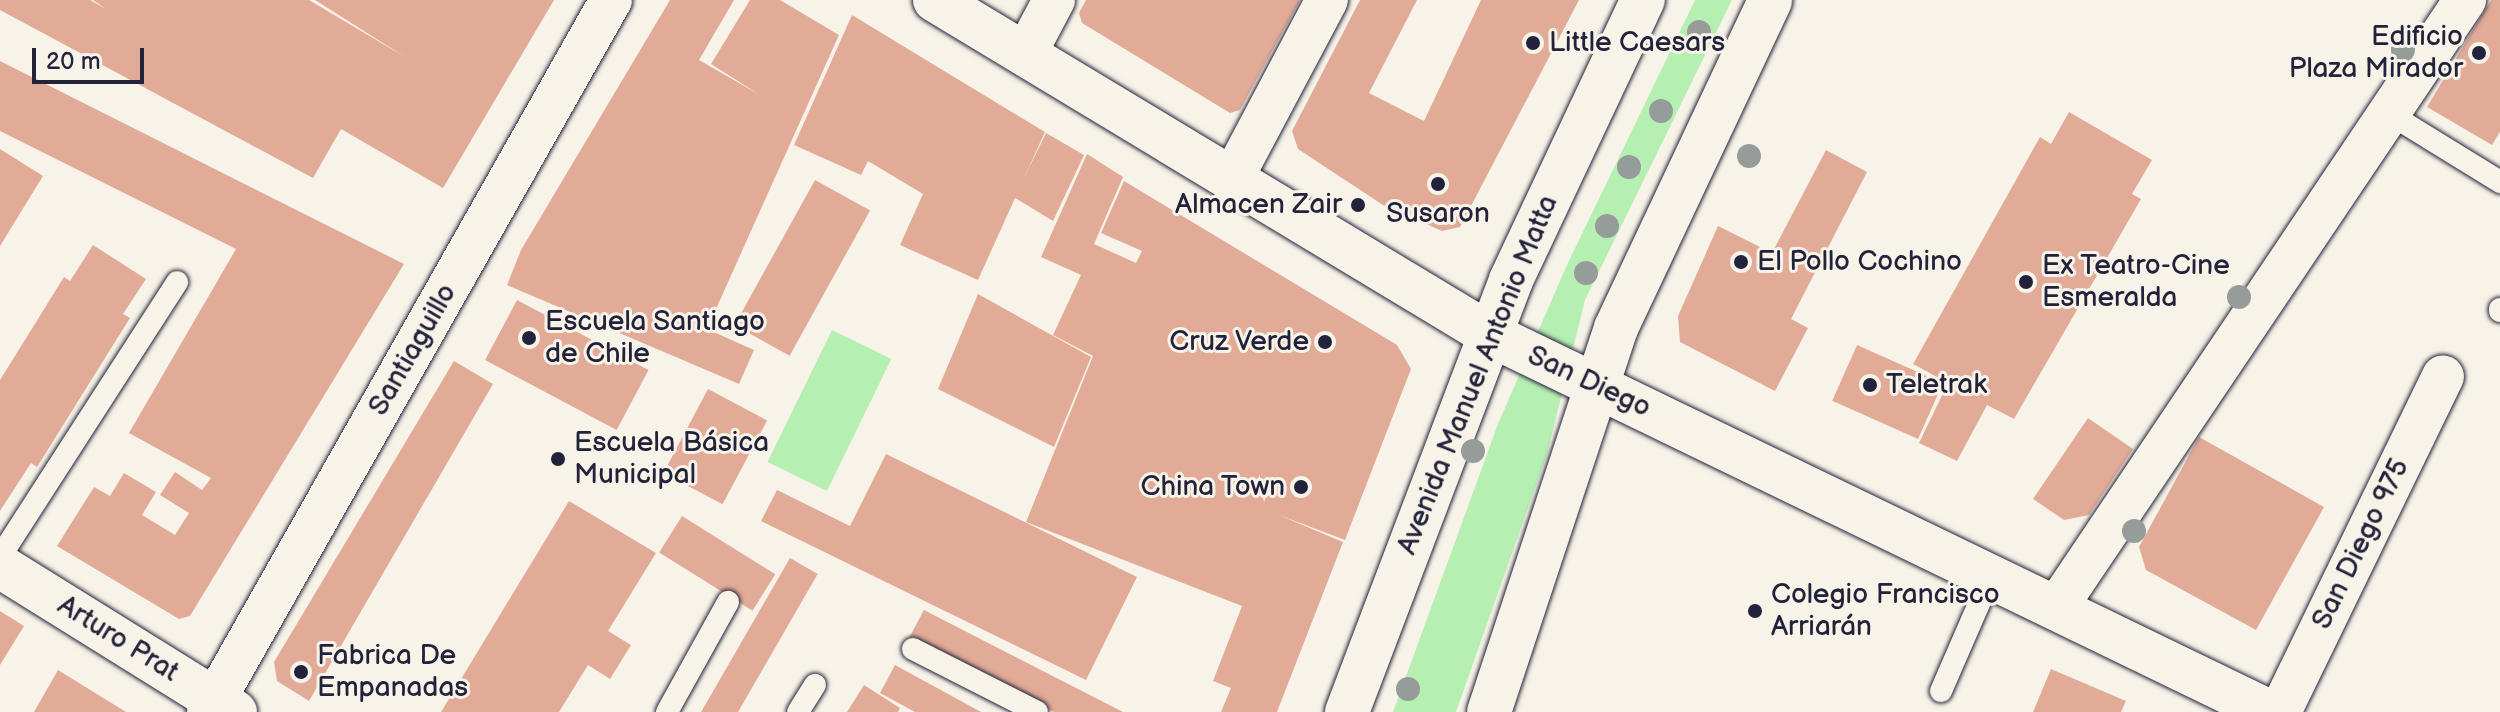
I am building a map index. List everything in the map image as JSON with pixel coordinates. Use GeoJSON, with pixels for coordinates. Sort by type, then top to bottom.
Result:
{"type":"FeatureCollection","features":[{"type":"Feature","properties":{"kind":"main road","name":"San Diego"},"geometry":{"type":"LineString","coordinates":[[935,0],[1489,334],[2056,608],[2245,707]]}},
{"type":"Feature","properties":{"kind":"main road","name":"Avenida Manuel Antonio Matta"},"geometry":{"type":"LineString","coordinates":[[1347,712],[1489,334],[1643,0]]}},
{"type":"Feature","properties":{"kind":"main road"},"geometry":{"type":"LineString","coordinates":[[1489,712],[1616,328],[1770,0]]}},
{"type":"Feature","properties":{"kind":"main road","name":"Arturo Prat"},"geometry":{"type":"LineString","coordinates":[[0,566],[219,708]]}},
{"type":"Feature","properties":{"kind":"street","name":"Santiaguillo"},"geometry":{"type":"LineString","coordinates":[[219,708],[611,0]]}},
{"type":"Feature","properties":{"kind":"street"},"geometry":{"type":"LineString","coordinates":[[1025,55],[1054,0]]}},
{"type":"Feature","properties":{"kind":"street"},"geometry":{"type":"LineString","coordinates":[[1231,181],[1327,0]]}},
{"type":"Feature","properties":{"kind":"street"},"geometry":{"type":"LineString","coordinates":[[2056,608],[2465,0]]}},
{"type":"Feature","properties":{"kind":"street","name":"San Diego 975"},"geometry":{"type":"LineString","coordinates":[[2280,712],[2443,377]]}},
{"type":"Feature","properties":{"kind":"lane"},"geometry":{"type":"LineString","coordinates":[[2388,113],[2500,182]]}},
{"type":"Feature","properties":{"kind":"lane"},"geometry":{"type":"LineString","coordinates":[[0,557],[177,282]]}},
{"type":"Feature","properties":{"kind":"lane"},"geometry":{"type":"LineString","coordinates":[[1941,691],[1991,576]]}},
{"type":"Feature","properties":{"kind":"lane"},"geometry":{"type":"LineString","coordinates":[[667,712],[728,602]]}},
{"type":"Feature","properties":{"kind":"lane"},"geometry":{"type":"LineString","coordinates":[[913,649],[1037,712]]}},
{"type":"Feature","properties":{"kind":"lane"},"geometry":{"type":"LineString","coordinates":[[798,712],[815,685]]}},
{"type":"Feature","properties":{"kind":"green space"},"geometry":{"type":"Polygon","coordinates":[[[1695,0],[1732,0],[1585,300],[1547,454],[1456,712],[1393,712],[1498,424],[1566,267],[1695,0]]]}},
{"type":"Feature","properties":{"kind":"green space"},"geometry":{"type":"Polygon","coordinates":[[[832,330],[891,359],[827,491],[768,462],[832,330]]]}},
{"type":"Feature","properties":{"kind":"building"},"geometry":{"type":"Polygon","coordinates":[[[0,0],[90,0],[106,9],[93,0],[309,0],[405,57],[315,0],[554,0],[443,188],[341,129],[313,178],[0,10],[0,0]]]}},
{"type":"Feature","properties":{"kind":"building"},"geometry":{"type":"Polygon","coordinates":[[[670,0],[734,0],[699,60],[760,95],[711,64],[750,0],[780,0],[839,35],[707,329],[754,350],[739,384],[507,285],[521,250],[670,0]]]}},
{"type":"Feature","properties":{"kind":"building"},"geometry":{"type":"Polygon","coordinates":[[[1086,0],[1300,0],[1240,110],[1230,113],[1082,23],[1079,13],[1086,0]]]}},
{"type":"Feature","properties":{"kind":"building"},"geometry":{"type":"Polygon","coordinates":[[[1360,0],[1417,0],[1369,93],[1424,121],[1481,0],[1579,0],[1460,227],[1442,231],[1383,205],[1298,149],[1292,131],[1360,0]]]}},
{"type":"Feature","properties":{"kind":"building","name":"Edificio Plaza Mirador"},"geometry":{"type":"Polygon","coordinates":[[[2491,0],[2500,0],[2500,132],[2492,145],[2427,107],[2491,0]]]}},
{"type":"Feature","properties":{"kind":"building"},"geometry":{"type":"Polygon","coordinates":[[[852,15],[1045,132],[1023,180],[1046,133],[1084,155],[1053,221],[1015,198],[978,280],[900,245],[923,194],[868,161],[861,175],[794,145],[852,15]]]}},
{"type":"Feature","properties":{"kind":"building"},"geometry":{"type":"Polygon","coordinates":[[[0,61],[404,264],[190,616],[179,619],[57,546],[94,487],[110,496],[124,473],[156,492],[142,515],[175,535],[189,513],[160,495],[175,472],[202,490],[211,478],[129,433],[236,249],[0,131],[0,61]]]}},
{"type":"Feature","properties":{"kind":"building","name":"Ex Teatro-Cine Esmeralda"},"geometry":{"type":"Polygon","coordinates":[[[2069,112],[2152,160],[2132,194],[2141,199],[2014,419],[1987,405],[1957,461],[1919,443],[1948,383],[1913,364],[2040,137],[2051,144],[2069,112]]]}},
{"type":"Feature","properties":{"kind":"building"},"geometry":{"type":"Polygon","coordinates":[[[0,149],[43,176],[0,246],[0,149]]]}},
{"type":"Feature","properties":{"kind":"building"},"geometry":{"type":"Polygon","coordinates":[[[1826,150],[1867,172],[1791,319],[1808,328],[1775,391],[1680,342],[1678,316],[1718,226],[1772,253],[1826,150]]]}},
{"type":"Feature","properties":{"kind":"building"},"geometry":{"type":"Polygon","coordinates":[[[1087,154],[1123,177],[1094,244],[1136,263],[1142,251],[1101,233],[1124,181],[1397,345],[1411,369],[1345,540],[1279,515],[1343,542],[1277,712],[1221,712],[1231,688],[1213,681],[1242,606],[1026,522],[1093,356],[1053,335],[1081,275],[1041,257],[1087,154]]]}},
{"type":"Feature","properties":{"kind":"building"},"geometry":{"type":"Polygon","coordinates":[[[815,180],[870,211],[790,356],[735,325],[815,180]]]}},
{"type":"Feature","properties":{"kind":"building"},"geometry":{"type":"Polygon","coordinates":[[[93,245],[146,279],[123,314],[130,318],[37,467],[31,463],[0,511],[0,380],[64,277],[70,281],[93,245]]]}},
{"type":"Feature","properties":{"kind":"building"},"geometry":{"type":"Polygon","coordinates":[[[978,294],[1091,357],[1054,447],[938,389],[978,294]]]}},
{"type":"Feature","properties":{"kind":"building"},"geometry":{"type":"Polygon","coordinates":[[[517,300],[649,370],[617,430],[485,360],[517,300]]]}},
{"type":"Feature","properties":{"kind":"building","name":"Teletrak"},"geometry":{"type":"Polygon","coordinates":[[[1857,345],[1943,383],[1918,439],[1832,401],[1857,345]]]}},
{"type":"Feature","properties":{"kind":"building"},"geometry":{"type":"Polygon","coordinates":[[[454,361],[493,384],[309,701],[277,681],[274,662],[454,361]]]}},
{"type":"Feature","properties":{"kind":"building"},"geometry":{"type":"Polygon","coordinates":[[[708,389],[767,420],[723,504],[663,473],[708,389]]]}},
{"type":"Feature","properties":{"kind":"building"},"geometry":{"type":"Polygon","coordinates":[[[2088,418],[2133,449],[2089,515],[2064,520],[2033,499],[2088,418]]]}},
{"type":"Feature","properties":{"kind":"building"},"geometry":{"type":"Polygon","coordinates":[[[2199,437],[2324,507],[2256,630],[2146,570],[2139,547],[2199,437]]]}},
{"type":"Feature","properties":{"kind":"building"},"geometry":{"type":"Polygon","coordinates":[[[886,454],[1137,577],[1086,680],[761,521],[777,490],[850,526],[886,454]]]}},
{"type":"Feature","properties":{"kind":"building"},"geometry":{"type":"Polygon","coordinates":[[[569,501],[656,553],[608,631],[631,645],[610,679],[588,665],[559,712],[441,712],[569,501]]]}},
{"type":"Feature","properties":{"kind":"building"},"geometry":{"type":"Polygon","coordinates":[[[682,516],[775,574],[752,611],[659,552],[682,516]]]}},
{"type":"Feature","properties":{"kind":"building"},"geometry":{"type":"Polygon","coordinates":[[[790,558],[818,574],[738,712],[701,712],[790,558]]]}},
{"type":"Feature","properties":{"kind":"building"},"geometry":{"type":"Polygon","coordinates":[[[924,610],[1123,712],[1054,712],[909,638],[924,610]]]}},
{"type":"Feature","properties":{"kind":"building"},"geometry":{"type":"Polygon","coordinates":[[[0,611],[24,626],[0,665],[0,611]]]}},
{"type":"Feature","properties":{"kind":"building"},"geometry":{"type":"Polygon","coordinates":[[[895,665],[981,712],[915,712],[880,693],[895,665]]]}},
{"type":"Feature","properties":{"kind":"building"},"geometry":{"type":"Polygon","coordinates":[[[2051,669],[2126,701],[2121,712],[2033,712],[2051,669]]]}},
{"type":"Feature","properties":{"kind":"building"},"geometry":{"type":"Polygon","coordinates":[[[58,670],[126,712],[34,712],[58,670]]]}},
{"type":"Feature","properties":{"kind":"building"},"geometry":{"type":"Polygon","coordinates":[[[864,685],[900,708],[898,712],[847,712],[864,685]]]}},
{"type":"Feature","properties":{"kind":"place","name":"Little Caesars"},"geometry":{"type":"Point","coordinates":[1533,43]}},
{"type":"Feature","properties":{"kind":"place","name":"Edificio Plaza Mirador"},"geometry":{"type":"Point","coordinates":[2479,53]}},
{"type":"Feature","properties":{"kind":"place","name":"Susaron"},"geometry":{"type":"Point","coordinates":[1438,184]}},
{"type":"Feature","properties":{"kind":"place","name":"Almacen Zair"},"geometry":{"type":"Point","coordinates":[1358,205]}},
{"type":"Feature","properties":{"kind":"place","name":"El Pollo Cochino"},"geometry":{"type":"Point","coordinates":[1741,262]}},
{"type":"Feature","properties":{"kind":"place","name":"Ex Teatro-Cine Esmeralda"},"geometry":{"type":"Point","coordinates":[2026,282]}},
{"type":"Feature","properties":{"kind":"place","name":"Escuela Santiago de Chile"},"geometry":{"type":"Point","coordinates":[529,338]}},
{"type":"Feature","properties":{"kind":"place","name":"Cruz Verde"},"geometry":{"type":"Point","coordinates":[1325,342]}},
{"type":"Feature","properties":{"kind":"place","name":"Teletrak"},"geometry":{"type":"Point","coordinates":[1870,385]}},
{"type":"Feature","properties":{"kind":"place","name":"Escuela Básica Municipal"},"geometry":{"type":"Point","coordinates":[558,459]}},
{"type":"Feature","properties":{"kind":"place","name":"China Town"},"geometry":{"type":"Point","coordinates":[1301,487]}},
{"type":"Feature","properties":{"kind":"place","name":"Colegio Francisco Arriarán"},"geometry":{"type":"Point","coordinates":[1755,611]}},
{"type":"Feature","properties":{"kind":"place","name":"Fabrica De Empanadas"},"geometry":{"type":"Point","coordinates":[301,672]}}]}
